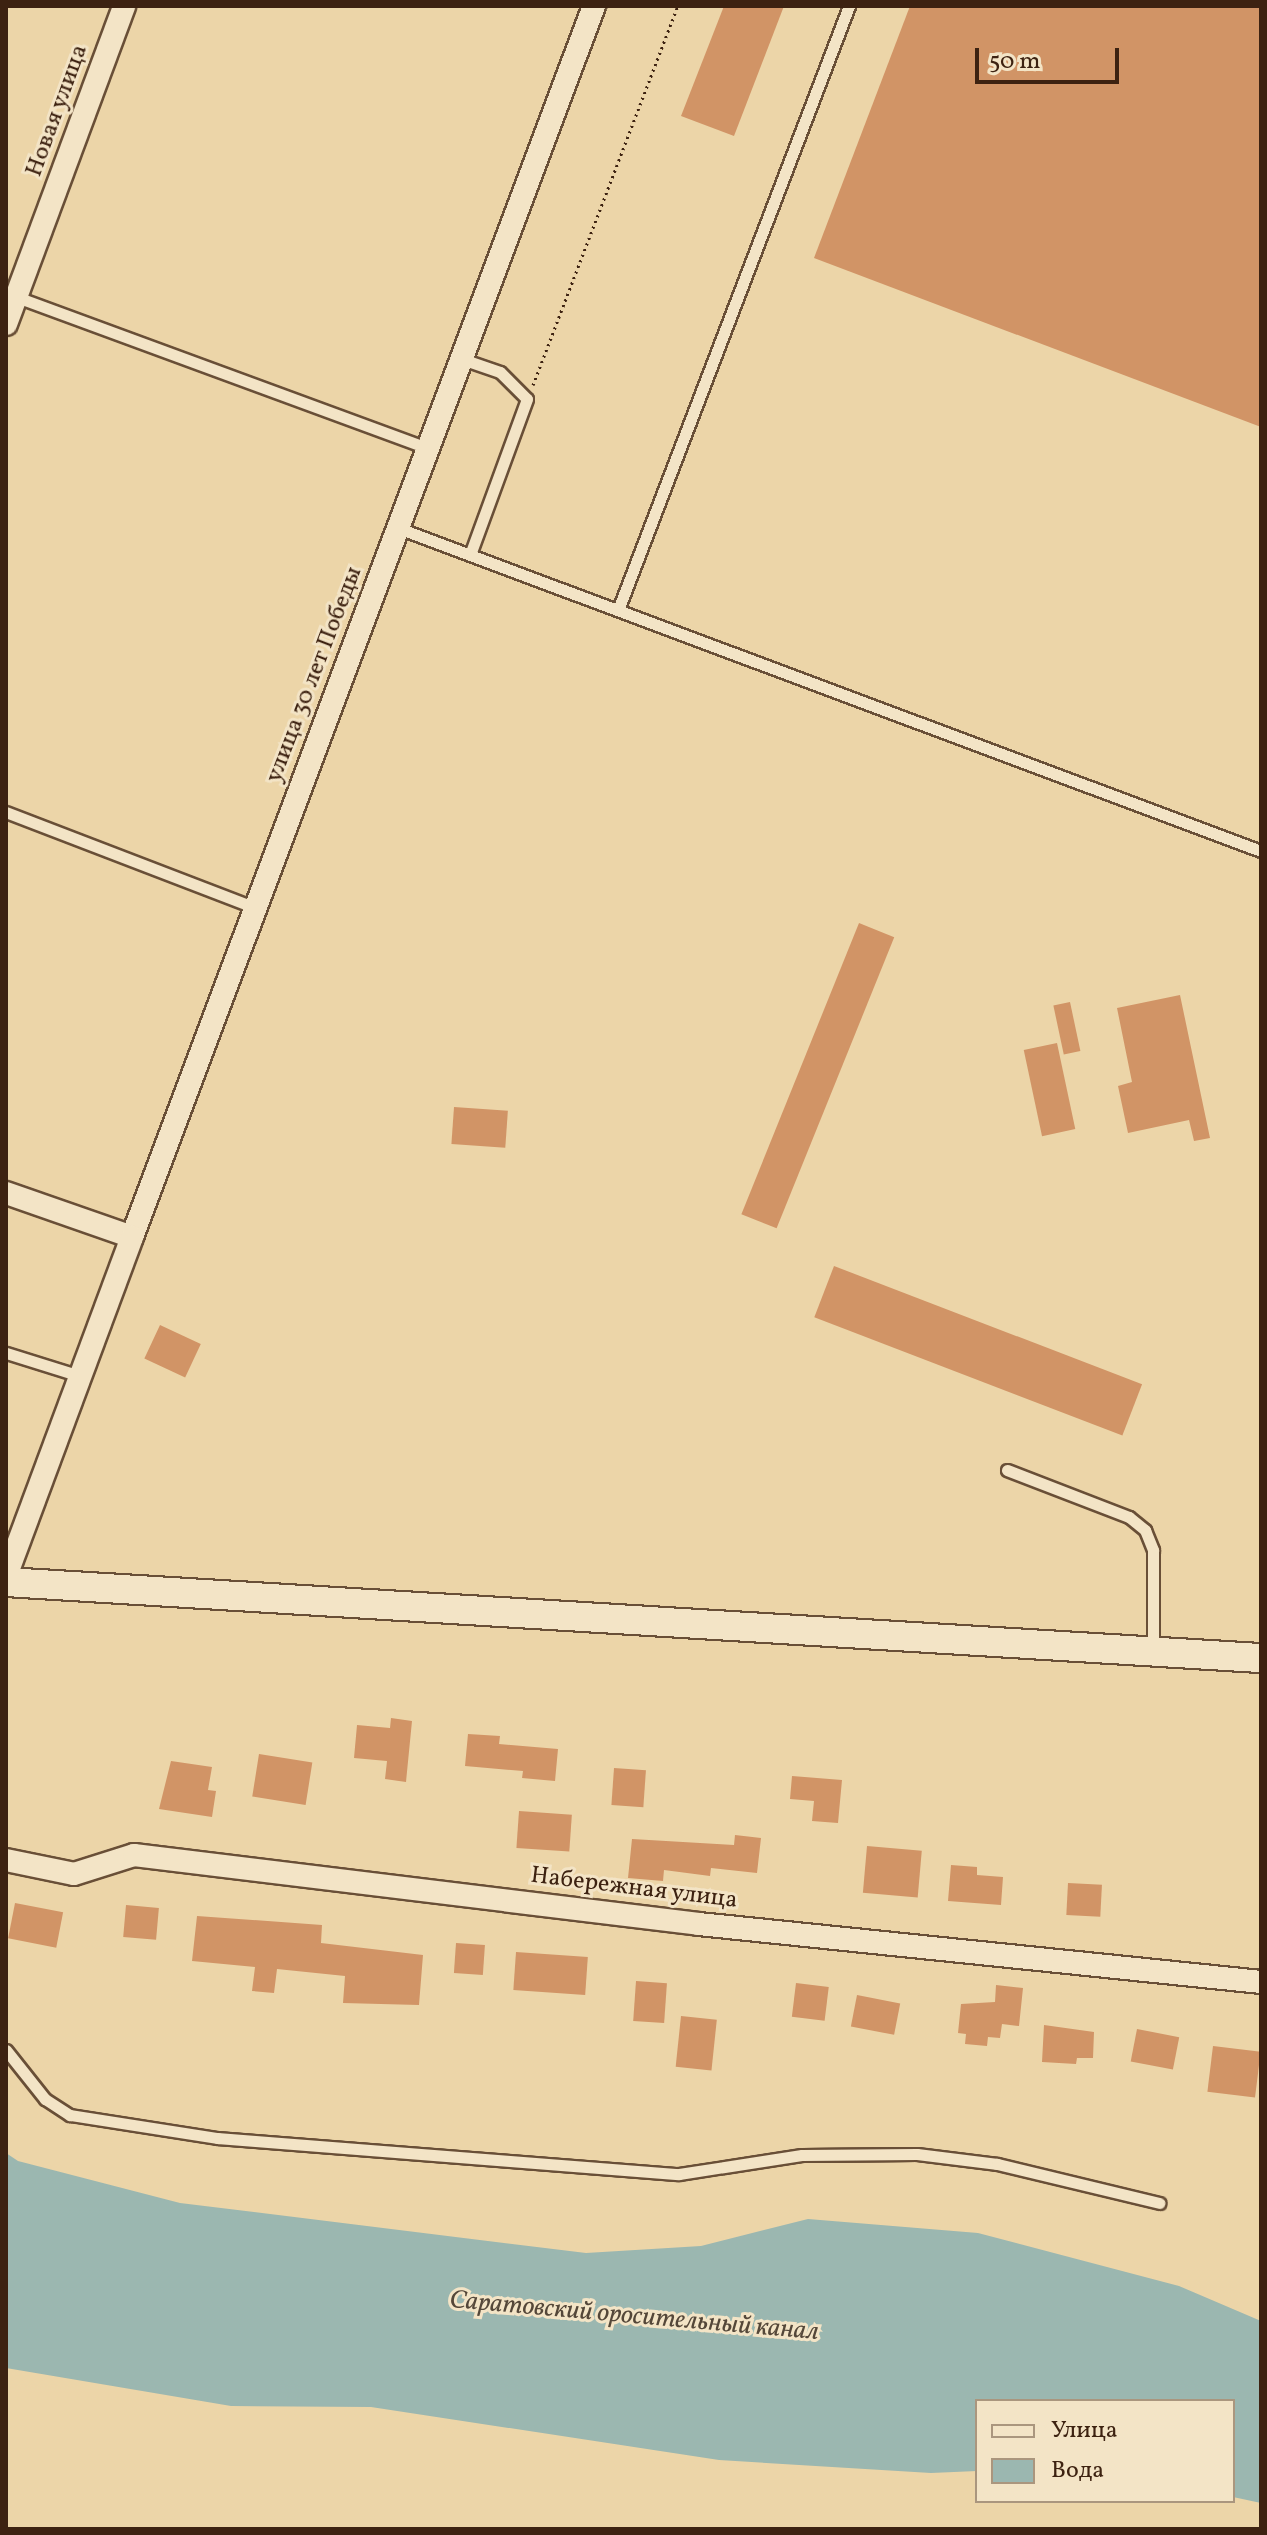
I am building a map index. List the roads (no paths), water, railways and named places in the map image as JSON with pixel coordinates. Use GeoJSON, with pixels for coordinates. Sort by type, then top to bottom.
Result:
{"type":"FeatureCollection","features":[{"type":"Feature","properties":{"kind":"street","name":"Новая улица"},"geometry":{"type":"LineString","coordinates":[[6,324],[11,294],[124,6]]}},
{"type":"Feature","properties":{"kind":"street","name":"улица 30 лет Победы"},"geometry":{"type":"LineString","coordinates":[[6,1579],[594,6]]}},
{"type":"Feature","properties":{"kind":"street"},"geometry":{"type":"LineString","coordinates":[[6,1193],[132,1237]]}},
{"type":"Feature","properties":{"kind":"street"},"geometry":{"type":"LineString","coordinates":[[6,1579],[1261,1658]]}},
{"type":"Feature","properties":{"kind":"street","name":"Набережная улица"},"geometry":{"type":"LineString","coordinates":[[6,1860],[74,1874],[134,1855],[699,1924],[1261,1982]]}},
{"type":"Feature","properties":{"kind":"lane"},"geometry":{"type":"LineString","coordinates":[[618,610],[849,6]]}},
{"type":"Feature","properties":{"kind":"lane"},"geometry":{"type":"LineString","coordinates":[[11,294],[428,448]]}},
{"type":"Feature","properties":{"kind":"lane"},"geometry":{"type":"LineString","coordinates":[[462,359],[500,372],[527,399],[470,555]]}},
{"type":"Feature","properties":{"kind":"lane"},"geometry":{"type":"LineString","coordinates":[[398,528],[1261,851]]}},
{"type":"Feature","properties":{"kind":"lane"},"geometry":{"type":"LineString","coordinates":[[6,812],[256,908]]}},
{"type":"Feature","properties":{"kind":"lane"},"geometry":{"type":"LineString","coordinates":[[6,1353],[80,1376]]}},
{"type":"Feature","properties":{"kind":"lane"},"geometry":{"type":"LineString","coordinates":[[1007,1470],[1129,1517],[1145,1530],[1153,1550],[1153,1652]]}},
{"type":"Feature","properties":{"kind":"lane"},"geometry":{"type":"LineString","coordinates":[[6,2050],[45,2099],[70,2115],[217,2138],[679,2174],[802,2155],[917,2154],[997,2164],[1159,2203]]}},
{"type":"Feature","properties":{"kind":"water","name":"Саратовский оросительный канал"},"geometry":{"type":"Polygon","coordinates":[[[6,2153],[18,2161],[180,2203],[586,2253],[701,2246],[808,2219],[978,2233],[1179,2286],[1261,2321],[1261,2503],[1235,2497],[1235,2399],[975,2399],[975,2471],[931,2473],[719,2460],[371,2407],[231,2406],[6,2368],[6,2153]]]}}]}
